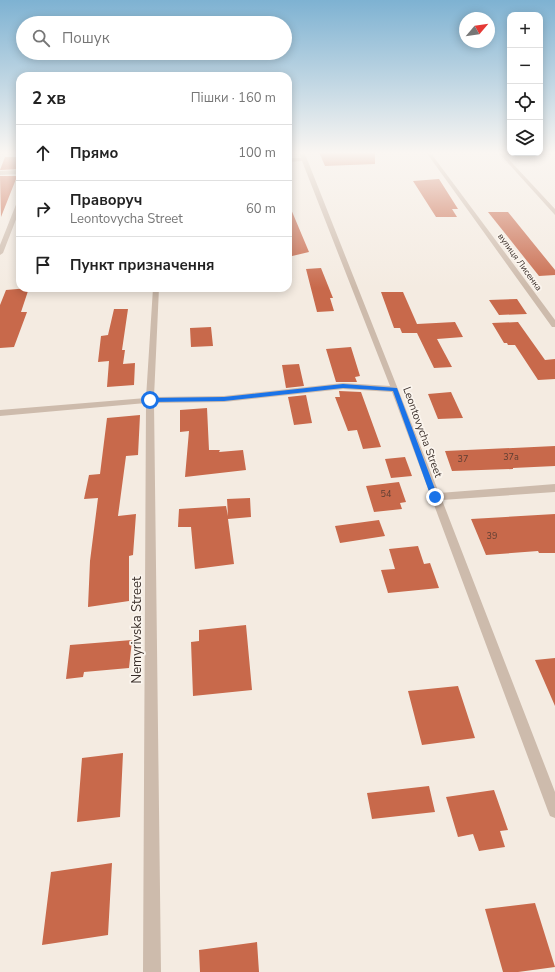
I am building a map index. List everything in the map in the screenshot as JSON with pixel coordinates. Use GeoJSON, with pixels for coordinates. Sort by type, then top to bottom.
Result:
{"type":"FeatureCollection","features":[{"type":"Feature","properties":{"kind":"street","name":"Leontovycha Street"},"geometry":{"type":"LineString","coordinates":[[319,197],[395,389],[555,811]]}},
{"type":"Feature","properties":{"kind":"street","name":"вулиця Лисенка"},"geometry":{"type":"LineString","coordinates":[[461,197],[555,325]]}},
{"type":"Feature","properties":{"kind":"street"},"geometry":{"type":"LineString","coordinates":[[541,197],[555,213]]}},
{"type":"Feature","properties":{"kind":"street"},"geometry":{"type":"LineString","coordinates":[[0,252],[16,212]]}},
{"type":"Feature","properties":{"kind":"street","name":"Nemyrivska Street"},"geometry":{"type":"LineString","coordinates":[[152,972],[150,400],[156,292]]}},
{"type":"Feature","properties":{"kind":"street"},"geometry":{"type":"LineString","coordinates":[[0,413],[150,400],[224,399],[343,386],[395,389]]}},
{"type":"Feature","properties":{"kind":"street"},"geometry":{"type":"LineString","coordinates":[[435,497],[555,488]]}},
{"type":"Feature","properties":{"kind":"building"},"geometry":{"type":"Polygon","coordinates":[[[1,197],[9,197],[1,217],[1,197]]]}},
{"type":"Feature","properties":{"kind":"building"},"geometry":{"type":"Polygon","coordinates":[[[423,197],[451,197],[458,209],[452,209],[457,217],[436,217],[423,197]]]}},
{"type":"Feature","properties":{"kind":"building"},"geometry":{"type":"Polygon","coordinates":[[[292,212],[309,252],[292,256],[292,212]]]}},
{"type":"Feature","properties":{"kind":"building"},"geometry":{"type":"Polygon","coordinates":[[[488,212],[508,212],[555,270],[555,275],[539,276],[488,212]]]}},
{"type":"Feature","properties":{"kind":"building"},"geometry":{"type":"Polygon","coordinates":[[[321,268],[333,298],[330,298],[334,311],[317,312],[306,269],[321,268]]]}},
{"type":"Feature","properties":{"kind":"building"},"geometry":{"type":"Polygon","coordinates":[[[16,289],[16,292],[28,292],[21,312],[27,312],[14,347],[0,348],[0,305],[6,290],[16,289]]]}},
{"type":"Feature","properties":{"kind":"building"},"geometry":{"type":"Polygon","coordinates":[[[381,292],[403,292],[417,324],[455,322],[463,337],[437,339],[452,367],[434,368],[417,333],[402,333],[400,328],[394,328],[381,292]]]}},
{"type":"Feature","properties":{"kind":"building"},"geometry":{"type":"Polygon","coordinates":[[[517,299],[527,314],[499,315],[489,300],[517,299]]]}},
{"type":"Feature","properties":{"kind":"building"},"geometry":{"type":"Polygon","coordinates":[[[114,309],[128,309],[122,350],[125,350],[123,364],[135,363],[134,385],[107,387],[109,361],[98,362],[101,336],[108,335],[114,309]]]}},
{"type":"Feature","properties":{"kind":"building"},"geometry":{"type":"Polygon","coordinates":[[[518,322],[545,360],[555,359],[555,379],[538,380],[515,345],[508,345],[507,343],[504,343],[492,323],[518,322]]]}},
{"type":"Feature","properties":{"kind":"building"},"geometry":{"type":"Polygon","coordinates":[[[211,327],[213,346],[191,347],[190,328],[211,327]]]}},
{"type":"Feature","properties":{"kind":"building"},"geometry":{"type":"Polygon","coordinates":[[[351,347],[360,376],[355,377],[357,382],[336,382],[326,349],[351,347]]]}},
{"type":"Feature","properties":{"kind":"building"},"geometry":{"type":"Polygon","coordinates":[[[299,364],[304,386],[286,388],[282,365],[299,364]]]}},
{"type":"Feature","properties":{"kind":"building"},"geometry":{"type":"Polygon","coordinates":[[[339,391],[361,392],[381,447],[363,449],[357,430],[348,431],[335,397],[340,397],[339,391]]]}},
{"type":"Feature","properties":{"kind":"building"},"geometry":{"type":"Polygon","coordinates":[[[451,392],[463,418],[438,419],[428,394],[451,392]]]}},
{"type":"Feature","properties":{"kind":"building"},"geometry":{"type":"Polygon","coordinates":[[[306,395],[312,423],[294,425],[288,397],[306,395]]]}},
{"type":"Feature","properties":{"kind":"building"},"geometry":{"type":"Polygon","coordinates":[[[207,408],[209,450],[220,450],[219,452],[243,450],[246,470],[185,477],[189,431],[180,432],[180,410],[207,408]]]}},
{"type":"Feature","properties":{"kind":"building"},"geometry":{"type":"Polygon","coordinates":[[[140,415],[138,455],[126,456],[118,516],[136,514],[133,555],[129,556],[129,601],[88,607],[90,561],[98,498],[84,499],[89,475],[100,474],[107,418],[140,415]]]}},
{"type":"Feature","properties":{"kind":"building"},"geometry":{"type":"Polygon","coordinates":[[[555,446],[555,466],[513,469],[452,471],[445,451],[555,446]]]}},
{"type":"Feature","properties":{"kind":"building"},"geometry":{"type":"Polygon","coordinates":[[[405,457],[412,476],[391,478],[385,459],[405,457]]]}},
{"type":"Feature","properties":{"kind":"building"},"geometry":{"type":"Polygon","coordinates":[[[399,482],[406,502],[400,503],[402,509],[374,512],[366,486],[399,482]]]}},
{"type":"Feature","properties":{"kind":"building"},"geometry":{"type":"Polygon","coordinates":[[[250,498],[251,517],[228,519],[234,564],[195,569],[191,527],[178,527],[179,509],[226,506],[228,516],[227,499],[250,498]]]}},
{"type":"Feature","properties":{"kind":"building"},"geometry":{"type":"Polygon","coordinates":[[[555,514],[555,553],[539,553],[538,551],[486,555],[471,519],[555,514]]]}},
{"type":"Feature","properties":{"kind":"building"},"geometry":{"type":"Polygon","coordinates":[[[379,520],[385,536],[340,543],[335,526],[379,520]]]}},
{"type":"Feature","properties":{"kind":"building"},"geometry":{"type":"Polygon","coordinates":[[[418,546],[424,564],[430,563],[439,588],[388,593],[381,570],[395,569],[389,549],[418,546]]]}},
{"type":"Feature","properties":{"kind":"building"},"geometry":{"type":"Polygon","coordinates":[[[246,625],[252,690],[193,696],[191,642],[199,641],[199,630],[246,625]]]}},
{"type":"Feature","properties":{"kind":"building"},"geometry":{"type":"Polygon","coordinates":[[[132,640],[129,668],[84,672],[83,677],[66,679],[70,645],[132,640]]]}},
{"type":"Feature","properties":{"kind":"building"},"geometry":{"type":"Polygon","coordinates":[[[555,658],[555,706],[535,660],[555,658]]]}},
{"type":"Feature","properties":{"kind":"building"},"geometry":{"type":"Polygon","coordinates":[[[458,686],[475,738],[422,745],[408,691],[458,686]]]}},
{"type":"Feature","properties":{"kind":"building"},"geometry":{"type":"Polygon","coordinates":[[[123,753],[120,817],[77,822],[82,758],[123,753]]]}},
{"type":"Feature","properties":{"kind":"building"},"geometry":{"type":"Polygon","coordinates":[[[429,786],[435,812],[372,819],[367,793],[429,786]]]}},
{"type":"Feature","properties":{"kind":"building"},"geometry":{"type":"Polygon","coordinates":[[[494,790],[508,830],[500,831],[505,847],[479,851],[473,834],[458,837],[446,797],[494,790]]]}},
{"type":"Feature","properties":{"kind":"building"},"geometry":{"type":"Polygon","coordinates":[[[112,863],[108,935],[42,945],[51,872],[112,863]]]}},
{"type":"Feature","properties":{"kind":"building"},"geometry":{"type":"Polygon","coordinates":[[[535,903],[555,967],[518,972],[503,972],[485,909],[535,903]]]}},
{"type":"Feature","properties":{"kind":"building"},"geometry":{"type":"Polygon","coordinates":[[[257,942],[259,972],[200,972],[199,950],[257,942]]]}},
{"type":"Feature","properties":{"kind":"route"},"geometry":{"type":"LineString","coordinates":[[150,400],[224,399],[343,386],[395,389],[435,497]]}}]}
